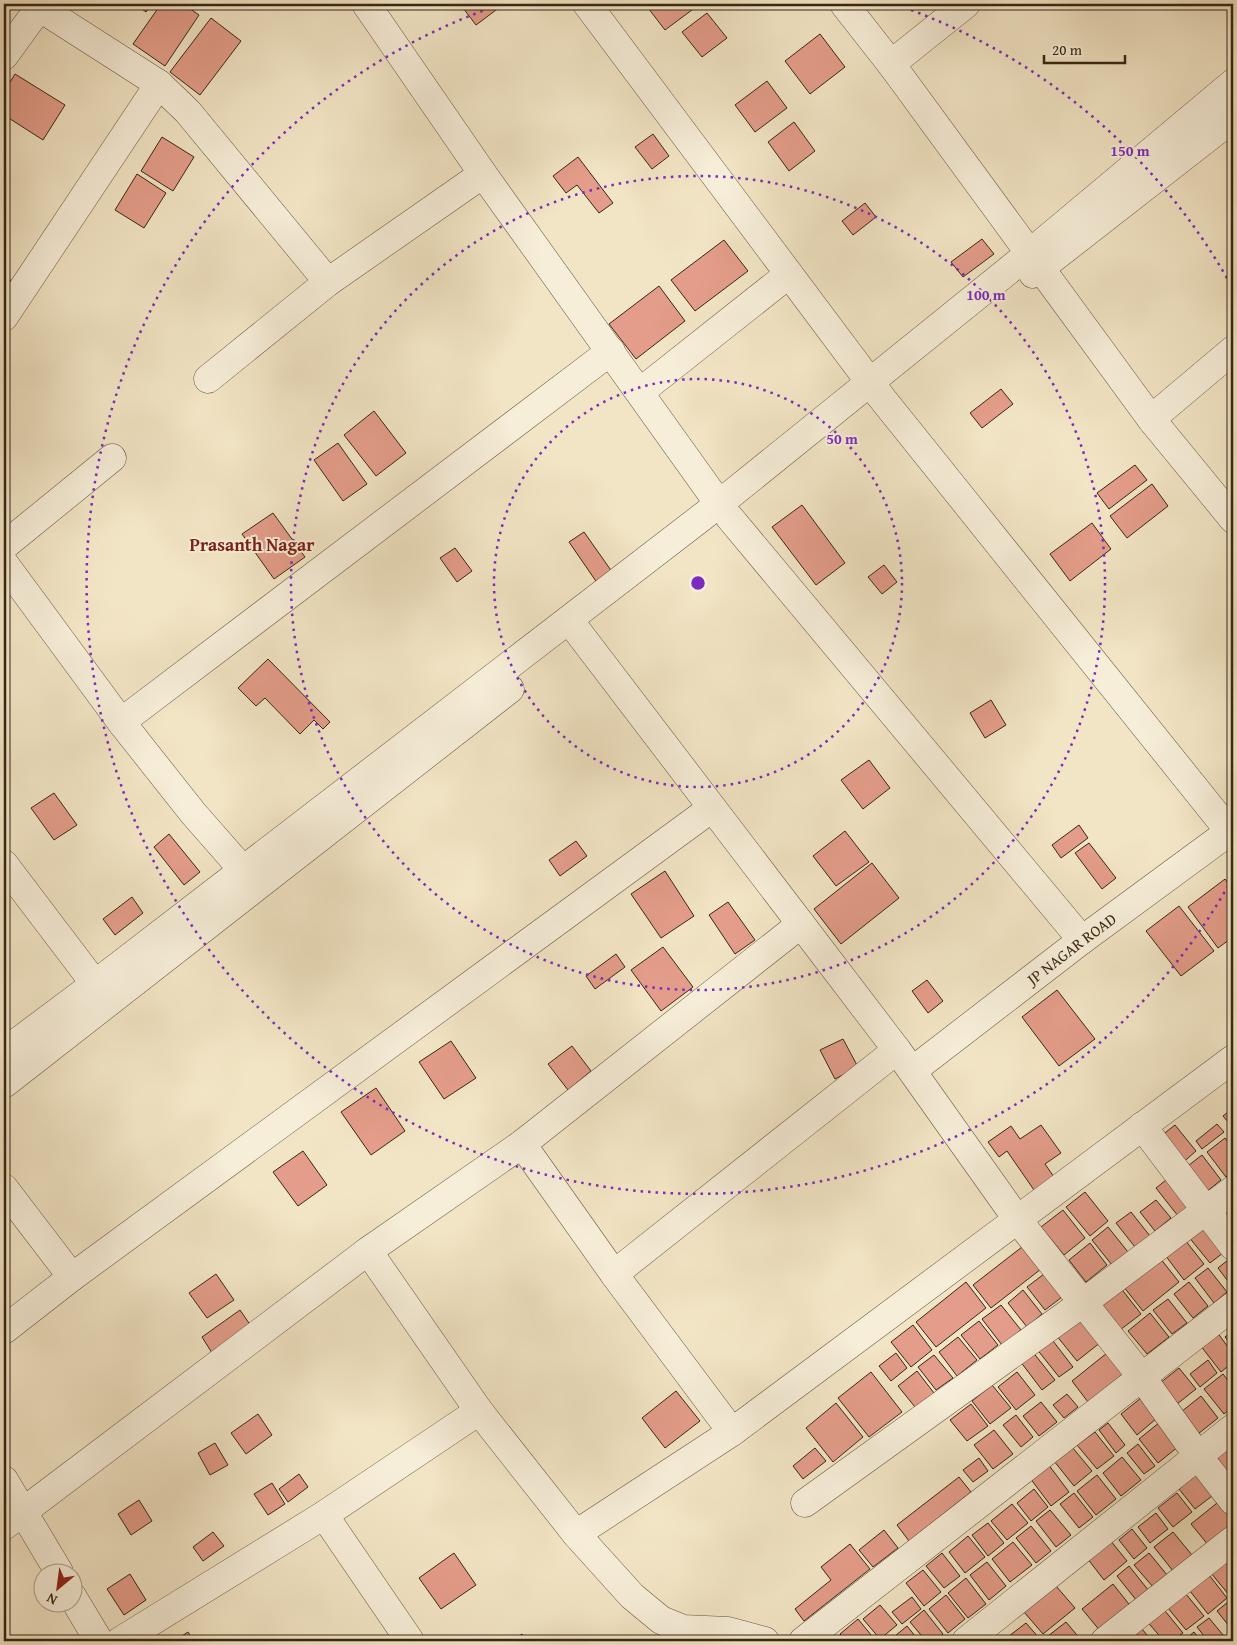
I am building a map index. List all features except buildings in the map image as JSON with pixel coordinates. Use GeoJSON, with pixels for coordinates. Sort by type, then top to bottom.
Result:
{"type":"FeatureCollection","features":[{"type":"Feature","properties":{"kind":"street"},"geometry":{"type":"LineString","coordinates":[[366,4],[483,174],[725,511],[1082,940]]}},
{"type":"Feature","properties":{"kind":"street"},"geometry":{"type":"LineString","coordinates":[[586,4],[875,389],[1232,831]]}},
{"type":"Feature","properties":{"kind":"street"},"geometry":{"type":"LineString","coordinates":[[844,4],[891,64],[1151,419],[1233,519]]}},
{"type":"Feature","properties":{"kind":"street"},"geometry":{"type":"LineString","coordinates":[[891,64],[966,4]]}},
{"type":"Feature","properties":{"kind":"street"},"geometry":{"type":"LineString","coordinates":[[4,56],[36,6],[159,84],[188,112],[328,282]]}},
{"type":"Feature","properties":{"kind":"street"},"geometry":{"type":"LineString","coordinates":[[1035,261],[1233,83]]}},
{"type":"Feature","properties":{"kind":"street"},"geometry":{"type":"LineString","coordinates":[[4,317],[159,84]]}},
{"type":"Feature","properties":{"kind":"street"},"geometry":{"type":"LineString","coordinates":[[4,1084],[575,627],[725,511],[1035,261],[1233,118]]}},
{"type":"Feature","properties":{"kind":"street"},"geometry":{"type":"LineString","coordinates":[[208,379],[328,282],[483,174]]}},
{"type":"Feature","properties":{"kind":"street"},"geometry":{"type":"LineString","coordinates":[[640,392],[789,274]]}},
{"type":"Feature","properties":{"kind":"street"},"geometry":{"type":"LineString","coordinates":[[1151,419],[1233,350]]}},
{"type":"Feature","properties":{"kind":"street"},"geometry":{"type":"LineString","coordinates":[[121,722],[611,351]]}},
{"type":"Feature","properties":{"kind":"street"},"geometry":{"type":"LineString","coordinates":[[4,546],[112,458]]}},
{"type":"Feature","properties":{"kind":"street"},"geometry":{"type":"LineString","coordinates":[[4,563],[121,722],[193,814],[243,870]]}},
{"type":"Feature","properties":{"kind":"street"},"geometry":{"type":"LineString","coordinates":[[575,627],[904,1061],[1017,1219],[1141,1376],[1198,1456],[1233,1501]]}},
{"type":"Feature","properties":{"kind":"street"},"geometry":{"type":"LineString","coordinates":[[4,1052],[243,870],[575,627]]}},
{"type":"Feature","properties":{"kind":"street"},"geometry":{"type":"LineString","coordinates":[[4,1330],[72,1277],[712,808]]}},
{"type":"Feature","properties":{"kind":"street","name":"JP NAGAR ROAD"},"geometry":{"type":"LineString","coordinates":[[614,1274],[904,1061],[1082,940],[1232,831]]}},
{"type":"Feature","properties":{"kind":"street"},"geometry":{"type":"LineString","coordinates":[[4,864],[95,984]]}},
{"type":"Feature","properties":{"kind":"street"},"geometry":{"type":"LineString","coordinates":[[13,1519],[368,1251],[522,1144],[801,924]]}},
{"type":"Feature","properties":{"kind":"street"},"geometry":{"type":"LineString","coordinates":[[576,1534],[732,1432],[1233,1058]]}},
{"type":"Feature","properties":{"kind":"street"},"geometry":{"type":"LineString","coordinates":[[1142,1126],[1233,1246]]}},
{"type":"Feature","properties":{"kind":"street"},"geometry":{"type":"LineString","coordinates":[[522,1144],[614,1274],[732,1432]]}},
{"type":"Feature","properties":{"kind":"street"},"geometry":{"type":"LineString","coordinates":[[4,1188],[72,1277]]}},
{"type":"Feature","properties":{"kind":"street"},"geometry":{"type":"LineString","coordinates":[[805,1503],[1084,1302],[1233,1190]]}},
{"type":"Feature","properties":{"kind":"street"},"geometry":{"type":"LineString","coordinates":[[368,1251],[479,1411],[576,1534],[632,1596],[661,1620],[683,1629],[728,1631],[766,1641]]}},
{"type":"Feature","properties":{"kind":"street"},"geometry":{"type":"LineString","coordinates":[[803,1641],[1233,1306]]}},
{"type":"Feature","properties":{"kind":"street"},"geometry":{"type":"LineString","coordinates":[[120,1641],[324,1515],[479,1411]]}},
{"type":"Feature","properties":{"kind":"street"},"geometry":{"type":"LineString","coordinates":[[966,1641],[1233,1428]]}},
{"type":"Feature","properties":{"kind":"street"},"geometry":{"type":"LineString","coordinates":[[4,1480],[13,1519],[50,1562]]}},
{"type":"Feature","properties":{"kind":"street"},"geometry":{"type":"LineString","coordinates":[[324,1515],[410,1641]]}},
{"type":"Feature","properties":{"kind":"street"},"geometry":{"type":"LineString","coordinates":[[1105,1641],[1233,1540]]}},
{"type":"Feature","properties":{"kind":"street"},"geometry":{"type":"LineString","coordinates":[[82,1612],[99,1641]]}},
{"type":"Feature","properties":{"kind":"district","name":"Prasanth Nagar"},"geometry":{"type":"Point","coordinates":[252,545]}}]}
